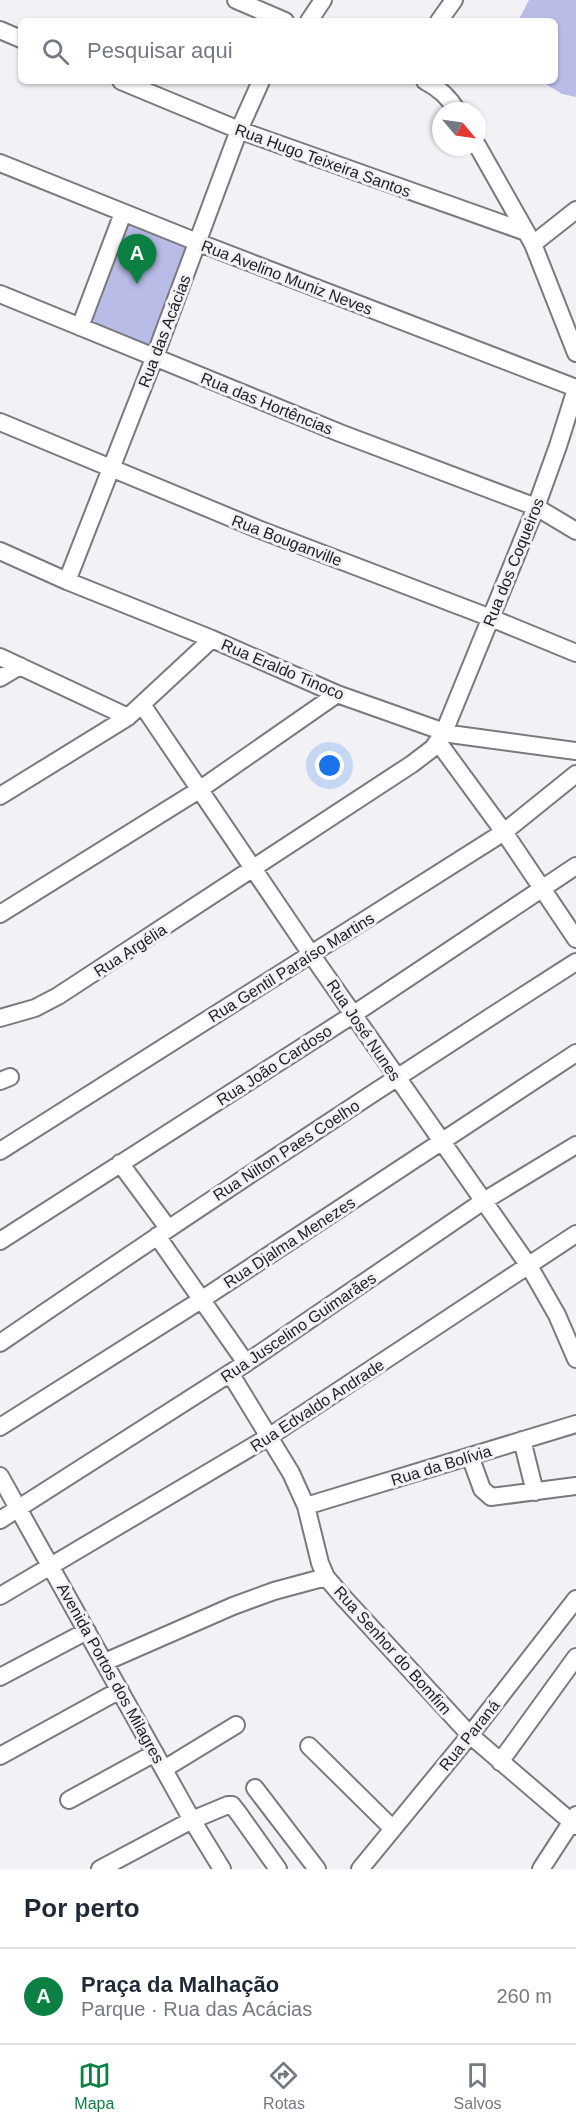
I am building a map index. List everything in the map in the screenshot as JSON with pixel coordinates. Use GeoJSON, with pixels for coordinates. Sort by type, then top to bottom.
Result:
{"type":"FeatureCollection","features":[{"type":"Feature","properties":{"kind":"street"},"geometry":{"type":"LineString","coordinates":[[236,0],[278,18]]}},
{"type":"Feature","properties":{"kind":"street"},"geometry":{"type":"LineString","coordinates":[[311,18],[323,0]]}},
{"type":"Feature","properties":{"kind":"street"},"geometry":{"type":"LineString","coordinates":[[441,18],[454,0]]}},
{"type":"Feature","properties":{"kind":"street"},"geometry":{"type":"LineString","coordinates":[[0,30],[18,38]]}},
{"type":"Feature","properties":{"kind":"street","name":"Rua Hugo Teixeira Santos"},"geometry":{"type":"LineString","coordinates":[[128,84],[239,130],[530,238]]}},
{"type":"Feature","properties":{"kind":"street","name":"Rua das Acácias"},"geometry":{"type":"LineString","coordinates":[[67,581],[155,356],[239,130],[260,84]]}},
{"type":"Feature","properties":{"kind":"street"},"geometry":{"type":"LineString","coordinates":[[430,84],[450,102]]}},
{"type":"Feature","properties":{"kind":"street"},"geometry":{"type":"LineString","coordinates":[[483,156],[530,238],[576,353]]}},
{"type":"Feature","properties":{"kind":"street","name":"Rua Avelino Muniz Neves"},"geometry":{"type":"LineString","coordinates":[[0,164],[576,388]]}},
{"type":"Feature","properties":{"kind":"street"},"geometry":{"type":"LineString","coordinates":[[530,238],[576,210]]}},
{"type":"Feature","properties":{"kind":"street"},"geometry":{"type":"LineString","coordinates":[[80,327],[123,213]]}},
{"type":"Feature","properties":{"kind":"street","name":"Rua das Hortências"},"geometry":{"type":"LineString","coordinates":[[0,294],[340,433],[536,507],[576,531]]}},
{"type":"Feature","properties":{"kind":"street","name":"Rua dos Coqueiros"},"geometry":{"type":"LineString","coordinates":[[441,737],[536,507],[576,388]]}},
{"type":"Feature","properties":{"kind":"street","name":"Rua Bouganville"},"geometry":{"type":"LineString","coordinates":[[0,422],[258,529],[576,653]]}},
{"type":"Feature","properties":{"kind":"street","name":"Rua Eraldo Tinoco"},"geometry":{"type":"LineString","coordinates":[[0,551],[441,737],[460,736],[576,750]]}},
{"type":"Feature","properties":{"kind":"street"},"geometry":{"type":"LineString","coordinates":[[0,796],[128,717],[212,639]]}},
{"type":"Feature","properties":{"kind":"street"},"geometry":{"type":"LineString","coordinates":[[0,657],[128,717]]}},
{"type":"Feature","properties":{"kind":"street"},"geometry":{"type":"LineString","coordinates":[[0,678],[20,666]]}},
{"type":"Feature","properties":{"kind":"street"},"geometry":{"type":"LineString","coordinates":[[0,914],[199,790],[337,694]]}},
{"type":"Feature","properties":{"kind":"street","name":"Rua José Nunes"},"geometry":{"type":"LineString","coordinates":[[142,706],[528,1266],[557,1315],[576,1359]]}},
{"type":"Feature","properties":{"kind":"street"},"geometry":{"type":"LineString","coordinates":[[441,737],[576,939]]}},
{"type":"Feature","properties":{"kind":"street","name":"Rua Argélia"},"geometry":{"type":"LineString","coordinates":[[0,1018],[35,1008],[58,996],[412,764],[441,737]]}},
{"type":"Feature","properties":{"kind":"street","name":"Rua Gentil Paraíso Martins"},"geometry":{"type":"LineString","coordinates":[[0,1151],[504,832],[576,774]]}},
{"type":"Feature","properties":{"kind":"street","name":"Rua João Cardoso"},"geometry":{"type":"LineString","coordinates":[[0,1241],[354,1014],[576,866]]}},
{"type":"Feature","properties":{"kind":"street","name":"Rua Nilton Paes Coelho"},"geometry":{"type":"LineString","coordinates":[[0,1343],[396,1077],[576,962]]}},
{"type":"Feature","properties":{"kind":"street","name":"Rua Djalma Menezes"},"geometry":{"type":"LineString","coordinates":[[0,1427],[201,1300],[576,1053]]}},
{"type":"Feature","properties":{"kind":"street","name":"Rua Juscelino Guimarães"},"geometry":{"type":"LineString","coordinates":[[0,1520],[246,1363],[482,1202],[576,1145]]}},
{"type":"Feature","properties":{"kind":"street"},"geometry":{"type":"LineString","coordinates":[[120,1163],[163,1232],[201,1300],[246,1363]]}},
{"type":"Feature","properties":{"kind":"street","name":"Rua Edvaldo Andrade"},"geometry":{"type":"LineString","coordinates":[[0,1596],[270,1436],[576,1234]]}},
{"type":"Feature","properties":{"kind":"street","name":"Rua Senhor do Bomfim"},"geometry":{"type":"LineString","coordinates":[[230,1373],[291,1473],[306,1506],[320,1563],[326,1577],[470,1735],[574,1821]]}},
{"type":"Feature","properties":{"kind":"street","name":"Rua da Bolívia"},"geometry":{"type":"LineString","coordinates":[[306,1506],[576,1424]]}},
{"type":"Feature","properties":{"kind":"street"},"geometry":{"type":"LineString","coordinates":[[522,1440],[535,1492]]}},
{"type":"Feature","properties":{"kind":"street"},"geometry":{"type":"LineString","coordinates":[[470,1456],[478,1481],[488,1496],[498,1497],[576,1486]]}},
{"type":"Feature","properties":{"kind":"street","name":"Avenida Portos dos Milagres"},"geometry":{"type":"LineString","coordinates":[[0,1476],[192,1820],[222,1869]]}},
{"type":"Feature","properties":{"kind":"street"},"geometry":{"type":"LineString","coordinates":[[105,1662],[233,1606],[274,1591],[326,1577]]}},
{"type":"Feature","properties":{"kind":"street","name":"Rua Paraná"},"geometry":{"type":"LineString","coordinates":[[360,1869],[470,1735],[576,1599]]}},
{"type":"Feature","properties":{"kind":"street"},"geometry":{"type":"LineString","coordinates":[[0,1677],[87,1630]]}},
{"type":"Feature","properties":{"kind":"street"},"geometry":{"type":"LineString","coordinates":[[500,1762],[576,1657]]}},
{"type":"Feature","properties":{"kind":"street"},"geometry":{"type":"LineString","coordinates":[[0,1756],[120,1690]]}},
{"type":"Feature","properties":{"kind":"street"},"geometry":{"type":"LineString","coordinates":[[164,1769],[236,1725]]}},
{"type":"Feature","properties":{"kind":"street"},"geometry":{"type":"LineString","coordinates":[[309,1746],[393,1829]]}},
{"type":"Feature","properties":{"kind":"street"},"geometry":{"type":"LineString","coordinates":[[69,1800],[155,1753]]}},
{"type":"Feature","properties":{"kind":"street"},"geometry":{"type":"LineString","coordinates":[[255,1788],[317,1869]]}},
{"type":"Feature","properties":{"kind":"street"},"geometry":{"type":"LineString","coordinates":[[100,1869],[192,1820],[228,1804],[232,1805],[278,1869]]}},
{"type":"Feature","properties":{"kind":"street"},"geometry":{"type":"LineString","coordinates":[[541,1869],[574,1821]]}},
{"type":"Feature","properties":{"kind":"shaded area"},"geometry":{"type":"Polygon","coordinates":[[[529,0],[576,0],[576,97],[562,94],[546,84],[558,84],[558,18],[520,18],[529,0]]]}},
{"type":"Feature","properties":{"kind":"shaded area"},"geometry":{"type":"Polygon","coordinates":[[[124,222],[188,246],[150,346],[86,321],[124,222]]]}},
{"type":"Feature","properties":{"kind":"place","name":"Praça da Malhação"},"geometry":{"type":"Point","coordinates":[137,284]}}]}
